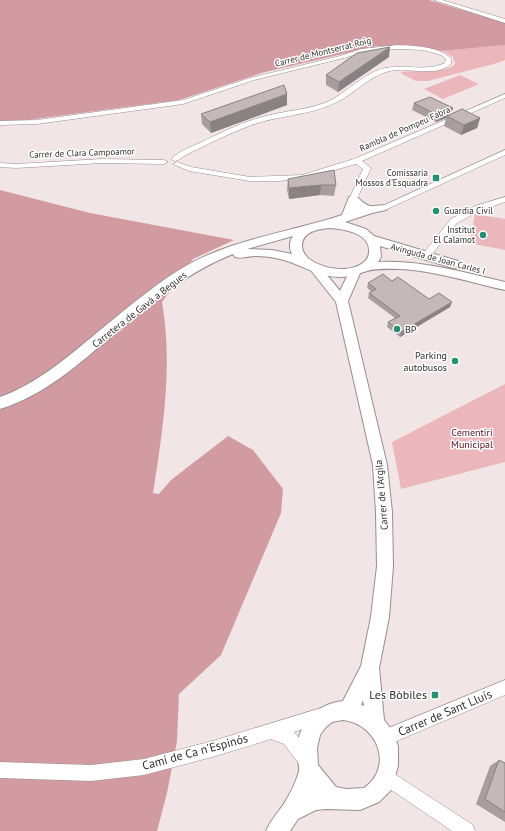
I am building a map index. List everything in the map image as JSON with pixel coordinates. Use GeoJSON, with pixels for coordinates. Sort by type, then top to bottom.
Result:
{"type":"FeatureCollection","features":[{"type":"Feature","properties":{"kind":"main road"},"geometry":{"type":"LineString","coordinates":[[354,199],[359,206],[370,210]]}},
{"type":"Feature","properties":{"kind":"main road"},"geometry":{"type":"LineString","coordinates":[[347,218],[354,199]]}},
{"type":"Feature","properties":{"kind":"main road"},"geometry":{"type":"LineString","coordinates":[[382,208],[369,220],[369,236],[376,248],[375,254],[372,260],[359,269],[335,273],[310,265],[297,254],[295,242],[301,234],[310,228],[330,224],[370,210],[382,208]]}},
{"type":"Feature","properties":{"kind":"main road"},"geometry":{"type":"LineString","coordinates":[[330,224],[350,226],[369,236]]}},
{"type":"Feature","properties":{"kind":"main road","name":"Carretera de Gavà a Begues"},"geometry":{"type":"LineString","coordinates":[[0,403],[25,393],[52,378],[108,331],[193,267],[226,252],[251,243],[310,228]]}},
{"type":"Feature","properties":{"kind":"main road","name":"Avinguda de Joan Carles I"},"geometry":{"type":"LineString","coordinates":[[369,236],[426,256],[505,277]]}},
{"type":"Feature","properties":{"kind":"main road","name":"Carretera de Gavà a Begues"},"geometry":{"type":"LineString","coordinates":[[0,410],[27,400],[55,384],[163,296],[195,274],[213,264],[241,254],[259,252],[291,258],[310,265]]}},
{"type":"Feature","properties":{"kind":"main road","name":"Avinguda de Joan Carles I"},"geometry":{"type":"LineString","coordinates":[[359,269],[400,265],[419,267],[505,286]]}},
{"type":"Feature","properties":{"kind":"street"},"geometry":{"type":"LineString","coordinates":[[437,0],[505,21]]}},
{"type":"Feature","properties":{"kind":"street","name":"Carrer de Montserrat Roig"},"geometry":{"type":"LineString","coordinates":[[0,123],[22,124],[49,121],[183,102],[252,79],[344,57],[365,49],[397,48],[426,50],[442,54],[449,59],[448,64],[440,67],[386,70],[369,77],[341,98],[328,104],[255,121],[183,153],[176,161]]}},
{"type":"Feature","properties":{"kind":"street","name":"Rambla de Pompeu Fabra"},"geometry":{"type":"LineString","coordinates":[[357,161],[505,96]]}},
{"type":"Feature","properties":{"kind":"street"},"geometry":{"type":"LineString","coordinates":[[382,208],[505,152]]}},
{"type":"Feature","properties":{"kind":"street","name":"Carrer de Clara Campoamor"},"geometry":{"type":"LineString","coordinates":[[0,165],[16,166],[117,161],[164,162],[170,166],[176,161]]}},
{"type":"Feature","properties":{"kind":"street"},"geometry":{"type":"LineString","coordinates":[[176,161],[189,169],[250,179],[303,177],[357,161],[366,168],[354,199]]}},
{"type":"Feature","properties":{"kind":"street"},"geometry":{"type":"LineString","coordinates":[[426,256],[454,221],[478,208],[505,199]]}},
{"type":"Feature","properties":{"kind":"street","name":"Carrer de l'Argila"},"geometry":{"type":"LineString","coordinates":[[310,265],[342,301],[380,465],[384,512],[385,566],[380,618],[370,668],[348,710]]}},
{"type":"Feature","properties":{"kind":"street"},"geometry":{"type":"LineString","coordinates":[[342,301],[359,269]]}},
{"type":"Feature","properties":{"kind":"street","name":"Carrer de l'Argila"},"geometry":{"type":"LineString","coordinates":[[370,668],[380,731]]}},
{"type":"Feature","properties":{"kind":"street","name":"Carrer de Sant Lluís"},"geometry":{"type":"LineString","coordinates":[[380,731],[505,687]]}},
{"type":"Feature","properties":{"kind":"street"},"geometry":{"type":"LineString","coordinates":[[277,831],[292,812],[309,766],[307,748],[310,732],[317,722],[325,714],[333,711],[348,710],[363,714],[380,731],[389,752],[387,777],[383,785],[374,794],[365,799],[319,799],[292,812]]}},
{"type":"Feature","properties":{"kind":"street","name":"Camí de Ca n'Espinós"},"geometry":{"type":"LineString","coordinates":[[0,770],[91,773],[144,767],[216,748],[325,714]]}},
{"type":"Feature","properties":{"kind":"street"},"geometry":{"type":"LineString","coordinates":[[270,731],[289,738],[328,793],[343,800]]}},
{"type":"Feature","properties":{"kind":"street"},"geometry":{"type":"LineString","coordinates":[[387,777],[467,831]]}},
{"type":"Feature","properties":{"kind":"green space"},"geometry":{"type":"Polygon","coordinates":[[[505,45],[505,60],[428,81],[416,81],[402,74],[401,72],[434,71],[453,66],[455,63],[453,57],[442,51],[505,45]]]}},
{"type":"Feature","properties":{"kind":"green space"},"geometry":{"type":"Polygon","coordinates":[[[460,75],[479,84],[443,99],[424,89],[460,75]]]}},
{"type":"Feature","properties":{"kind":"green space"},"geometry":{"type":"Polygon","coordinates":[[[475,214],[505,219],[505,250],[469,243],[475,214]]]}},
{"type":"Feature","properties":{"kind":"green space","name":"Cementiri Municipal"},"geometry":{"type":"Polygon","coordinates":[[[505,384],[505,462],[401,489],[392,442],[505,384]]]}},
{"type":"Feature","properties":{"kind":"shaded area"},"geometry":{"type":"Polygon","coordinates":[[[0,0],[429,0],[505,23],[505,45],[442,51],[413,46],[377,46],[265,72],[179,100],[20,121],[0,121],[0,0]]]}},
{"type":"Feature","properties":{"kind":"shaded area"},"geometry":{"type":"Polygon","coordinates":[[[0,190],[90,213],[234,240],[193,259],[162,302],[167,350],[167,374],[163,421],[153,493],[159,494],[171,480],[228,436],[253,450],[283,489],[281,513],[221,655],[179,694],[177,741],[167,793],[157,831],[0,831],[0,190]]]}},
{"type":"Feature","properties":{"kind":"building"},"geometry":{"type":"Polygon","coordinates":[[[390,47],[339,82],[326,75],[357,53],[390,47]]]}},
{"type":"Feature","properties":{"kind":"building"},"geometry":{"type":"Polygon","coordinates":[[[284,85],[287,94],[210,122],[201,114],[284,85]]]}},
{"type":"Feature","properties":{"kind":"building"},"geometry":{"type":"Polygon","coordinates":[[[430,97],[453,108],[437,115],[414,103],[430,97]]]}},
{"type":"Feature","properties":{"kind":"building"},"geometry":{"type":"Polygon","coordinates":[[[462,109],[480,118],[464,125],[447,116],[462,109]]]}},
{"type":"Feature","properties":{"kind":"building"},"geometry":{"type":"Polygon","coordinates":[[[334,170],[336,185],[289,188],[288,179],[334,170]]]}},
{"type":"Feature","properties":{"kind":"building"},"geometry":{"type":"Polygon","coordinates":[[[383,274],[392,281],[398,277],[429,299],[439,293],[452,302],[401,332],[388,322],[400,316],[369,293],[376,289],[368,283],[383,274]]]}},
{"type":"Feature","properties":{"kind":"building"},"geometry":{"type":"Polygon","coordinates":[[[499,760],[505,763],[505,812],[485,799],[499,760]]]}},
{"type":"Feature","properties":{"kind":"place","name":"Comissaria Mossos d'Esquadra"},"geometry":{"type":"Point","coordinates":[436,178]}},
{"type":"Feature","properties":{"kind":"place","name":"Guardia Civil"},"geometry":{"type":"Point","coordinates":[436,211]}},
{"type":"Feature","properties":{"kind":"place","name":"Institut El Calamot"},"geometry":{"type":"Point","coordinates":[483,235]}},
{"type":"Feature","properties":{"kind":"place","name":"BP"},"geometry":{"type":"Point","coordinates":[397,329]}},
{"type":"Feature","properties":{"kind":"place","name":"Parking autobusos"},"geometry":{"type":"Point","coordinates":[455,361]}},
{"type":"Feature","properties":{"kind":"place","name":"Les Bòbiles"},"geometry":{"type":"Point","coordinates":[435,695]}}]}
